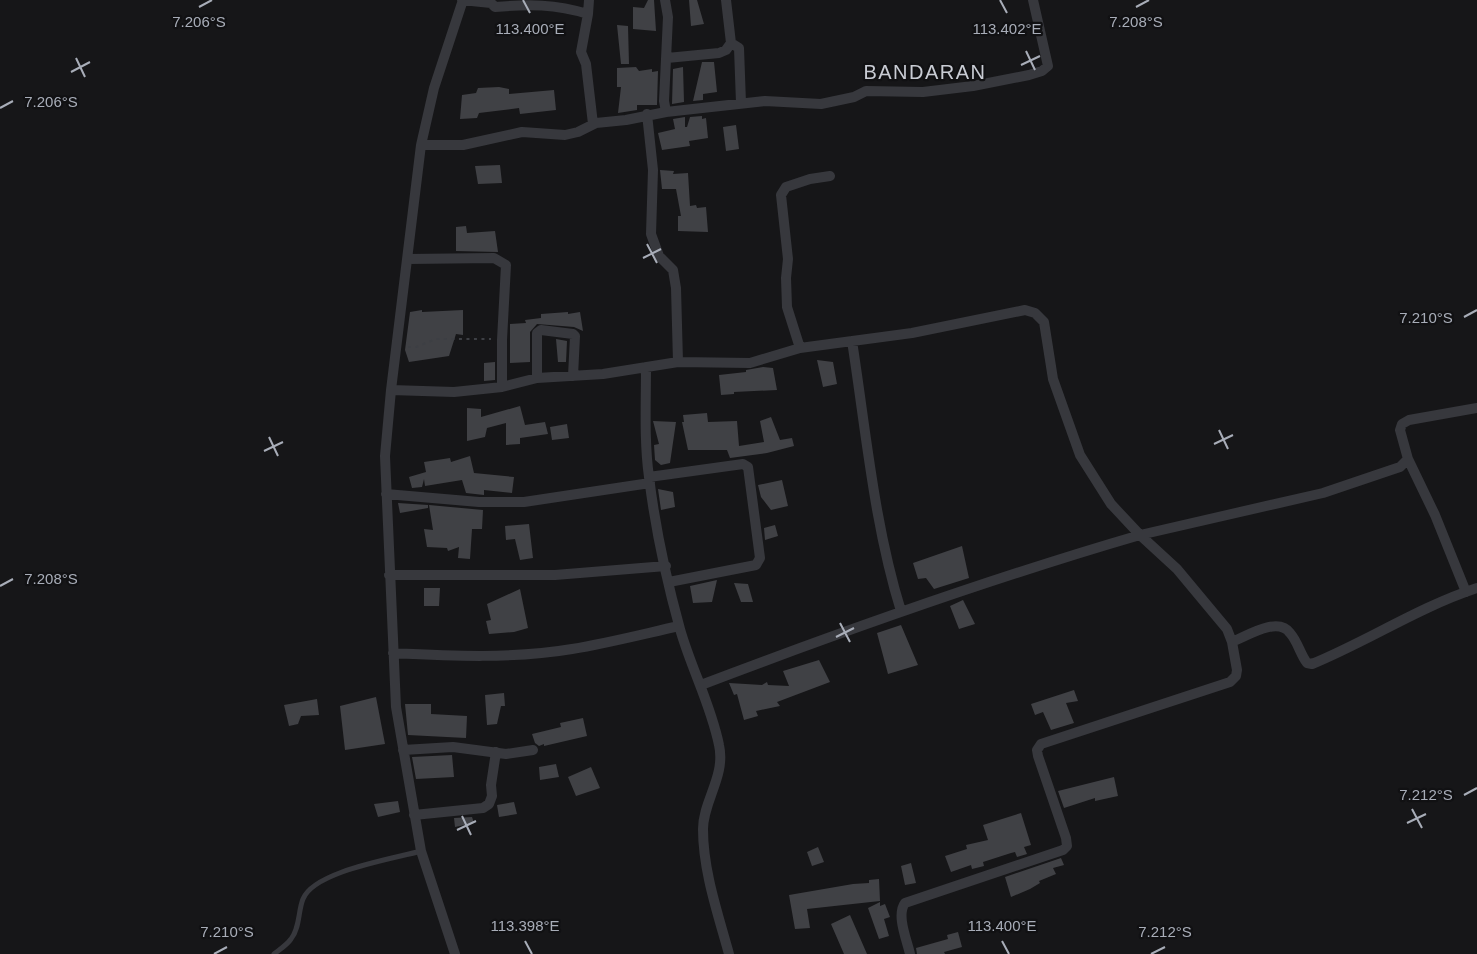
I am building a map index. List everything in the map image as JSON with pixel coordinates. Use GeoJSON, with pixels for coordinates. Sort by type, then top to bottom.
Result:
{"type":"FeatureCollection","features":[{"type":"Feature","properties":{"kind":"street"},"geometry":{"type":"LineString","coordinates":[[455,954],[422,851],[414,815],[396,706],[389,575],[385,456],[421,145],[434,88],[462,0],[491,3],[495,7],[528,4],[564,6],[588,14]]}},
{"type":"Feature","properties":{"kind":"street"},"geometry":{"type":"LineString","coordinates":[[589,0],[581,52],[586,64],[593,124]]}},
{"type":"Feature","properties":{"kind":"street"},"geometry":{"type":"LineString","coordinates":[[665,0],[668,17],[664,101],[666,112]]}},
{"type":"Feature","properties":{"kind":"street"},"geometry":{"type":"LineString","coordinates":[[667,58],[719,53],[726,50],[731,43],[726,0]]}},
{"type":"Feature","properties":{"kind":"street"},"geometry":{"type":"LineString","coordinates":[[421,145],[463,145],[522,132],[565,135],[578,132],[593,124],[626,120],[647,114],[765,101],[821,104],[854,97],[866,91],[923,92],[973,86],[1042,71],[1048,66],[1048,61],[1033,0]]}},
{"type":"Feature","properties":{"kind":"street"},"geometry":{"type":"LineString","coordinates":[[731,43],[739,48],[741,103]]}},
{"type":"Feature","properties":{"kind":"street"},"geometry":{"type":"LineString","coordinates":[[647,114],[653,170],[651,234],[659,256],[673,270],[676,288],[678,363]]}},
{"type":"Feature","properties":{"kind":"street"},"geometry":{"type":"LineString","coordinates":[[800,348],[788,307],[786,278],[788,258],[782,195],[786,187],[810,178],[830,176]]}},
{"type":"Feature","properties":{"kind":"street"},"geometry":{"type":"LineString","coordinates":[[408,259],[495,258],[506,264],[502,387]]}},
{"type":"Feature","properties":{"kind":"street"},"geometry":{"type":"LineString","coordinates":[[391,390],[454,392],[502,387],[537,378],[573,376],[678,363],[750,363],[800,348],[912,333],[1025,310],[1035,313],[1044,322],[1053,379],[1080,454],[1111,504],[1177,569],[1227,629],[1232,642],[1236,676],[1230,682],[1041,744],[1038,756],[1067,846],[1063,850],[905,903],[902,915],[910,954]]}},
{"type":"Feature","properties":{"kind":"street"},"geometry":{"type":"LineString","coordinates":[[537,378],[537,333],[541,330],[575,336],[573,376]]}},
{"type":"Feature","properties":{"kind":"street"},"geometry":{"type":"LineString","coordinates":[[852,341],[871,475],[891,578],[901,611]]}},
{"type":"Feature","properties":{"kind":"street"},"geometry":{"type":"LineString","coordinates":[[646,368],[649,480],[679,626],[702,685],[720,748],[719,777],[703,827],[707,866],[729,954]]}},
{"type":"Feature","properties":{"kind":"street"},"geometry":{"type":"LineString","coordinates":[[1232,642],[1272,626],[1282,626],[1290,632],[1307,663],[1312,664],[1354,646],[1388,626],[1472,590],[1408,459],[1400,430],[1402,424],[1409,420],[1477,408]]}},
{"type":"Feature","properties":{"kind":"street"},"geometry":{"type":"LineString","coordinates":[[702,685],[901,611],[1046,562],[1140,535],[1323,492],[1400,467],[1408,459]]}},
{"type":"Feature","properties":{"kind":"street"},"geometry":{"type":"LineString","coordinates":[[386,494],[479,502],[524,502],[743,464],[748,467],[759,562],[669,582]]}},
{"type":"Feature","properties":{"kind":"street"},"geometry":{"type":"LineString","coordinates":[[389,575],[555,575],[666,566]]}},
{"type":"Feature","properties":{"kind":"street"},"geometry":{"type":"LineString","coordinates":[[393,653],[459,656],[537,653],[570,649],[679,626]]}},
{"type":"Feature","properties":{"kind":"street"},"geometry":{"type":"LineString","coordinates":[[403,750],[453,747],[507,754],[533,750]]}},
{"type":"Feature","properties":{"kind":"street"},"geometry":{"type":"LineString","coordinates":[[414,815],[483,808],[489,804],[492,796],[491,785],[496,752]]}},
{"type":"Feature","properties":{"kind":"lane"},"geometry":{"type":"LineString","coordinates":[[273,954],[292,939],[303,898],[310,888],[344,871],[422,851]]}},
{"type":"Feature","properties":{"kind":"path"},"geometry":{"type":"LineString","coordinates":[[397,346],[416,347],[436,339],[502,340]]}},
{"type":"Feature","properties":{"kind":"building"},"geometry":{"type":"Polygon","coordinates":[[[648,0],[654,0],[656,31],[633,29],[633,7],[644,8],[648,0]]]}},
{"type":"Feature","properties":{"kind":"building"},"geometry":{"type":"Polygon","coordinates":[[[689,0],[697,0],[704,24],[691,26],[689,0]]]}},
{"type":"Feature","properties":{"kind":"building"},"geometry":{"type":"Polygon","coordinates":[[[617,25],[628,26],[629,64],[621,64],[617,25]]]}},
{"type":"Feature","properties":{"kind":"building"},"geometry":{"type":"Polygon","coordinates":[[[702,62],[714,62],[717,92],[703,94],[703,100],[693,101],[702,62]]]}},
{"type":"Feature","properties":{"kind":"building"},"geometry":{"type":"Polygon","coordinates":[[[636,67],[639,71],[652,69],[652,72],[658,71],[657,105],[637,105],[637,110],[618,113],[621,87],[617,87],[617,68],[636,67]]]}},
{"type":"Feature","properties":{"kind":"building"},"geometry":{"type":"Polygon","coordinates":[[[683,67],[684,102],[672,104],[673,69],[683,67]]]}},
{"type":"Feature","properties":{"kind":"building"},"geometry":{"type":"Polygon","coordinates":[[[478,88],[509,89],[509,94],[554,90],[556,110],[520,114],[519,108],[479,113],[477,118],[460,119],[462,95],[476,93],[478,88]]]}},
{"type":"Feature","properties":{"kind":"building"},"geometry":{"type":"Polygon","coordinates":[[[702,116],[702,119],[706,118],[708,138],[689,141],[690,146],[662,150],[658,133],[675,129],[673,119],[685,117],[685,127],[687,127],[690,117],[702,116]]]}},
{"type":"Feature","properties":{"kind":"building"},"geometry":{"type":"Polygon","coordinates":[[[736,125],[739,149],[726,151],[723,127],[736,125]]]}},
{"type":"Feature","properties":{"kind":"building"},"geometry":{"type":"Polygon","coordinates":[[[500,165],[502,183],[478,184],[475,166],[500,165]]]}},
{"type":"Feature","properties":{"kind":"building"},"geometry":{"type":"Polygon","coordinates":[[[660,170],[674,171],[673,174],[688,173],[690,206],[706,207],[708,232],[678,231],[678,216],[681,216],[676,189],[662,189],[660,170]]]}},
{"type":"Feature","properties":{"kind":"building"},"geometry":{"type":"Polygon","coordinates":[[[466,226],[467,233],[495,231],[498,252],[456,251],[456,227],[466,226]]]}},
{"type":"Feature","properties":{"kind":"building"},"geometry":{"type":"Polygon","coordinates":[[[422,310],[422,312],[463,310],[463,335],[456,334],[449,356],[409,362],[405,350],[410,312],[422,310]]]}},
{"type":"Feature","properties":{"kind":"building"},"geometry":{"type":"Polygon","coordinates":[[[568,312],[568,314],[580,312],[583,331],[574,327],[537,324],[530,332],[530,362],[510,363],[510,324],[526,323],[525,320],[541,318],[541,314],[568,312]]]}},
{"type":"Feature","properties":{"kind":"building"},"geometry":{"type":"Polygon","coordinates":[[[556,339],[567,341],[566,362],[558,362],[556,339]]]}},
{"type":"Feature","properties":{"kind":"building"},"geometry":{"type":"Polygon","coordinates":[[[817,360],[833,362],[837,384],[823,387],[817,360]]]}},
{"type":"Feature","properties":{"kind":"building"},"geometry":{"type":"Polygon","coordinates":[[[495,362],[495,380],[484,381],[484,363],[495,362]]]}},
{"type":"Feature","properties":{"kind":"building"},"geometry":{"type":"Polygon","coordinates":[[[773,368],[777,390],[734,392],[734,394],[721,395],[719,375],[746,372],[746,370],[773,368]]]}},
{"type":"Feature","properties":{"kind":"building"},"geometry":{"type":"Polygon","coordinates":[[[520,406],[525,425],[545,422],[548,434],[520,438],[520,444],[506,445],[506,423],[487,428],[485,437],[467,441],[467,408],[481,409],[481,417],[520,406]]]}},
{"type":"Feature","properties":{"kind":"building"},"geometry":{"type":"Polygon","coordinates":[[[707,413],[708,422],[737,421],[739,446],[764,442],[760,421],[771,417],[780,440],[792,438],[794,446],[767,453],[730,458],[727,450],[688,450],[682,422],[684,422],[683,415],[707,413]]]}},
{"type":"Feature","properties":{"kind":"building"},"geometry":{"type":"Polygon","coordinates":[[[653,421],[676,422],[670,463],[661,465],[655,460],[654,445],[659,444],[653,421]]]}},
{"type":"Feature","properties":{"kind":"building"},"geometry":{"type":"Polygon","coordinates":[[[567,424],[569,438],[552,440],[550,427],[567,424]]]}},
{"type":"Feature","properties":{"kind":"building"},"geometry":{"type":"Polygon","coordinates":[[[470,456],[474,473],[514,477],[512,493],[484,490],[484,495],[466,493],[462,480],[425,486],[424,479],[422,487],[412,488],[409,477],[426,472],[424,462],[450,458],[451,462],[470,456]]]}},
{"type":"Feature","properties":{"kind":"building"},"geometry":{"type":"Polygon","coordinates":[[[782,480],[788,506],[771,510],[761,497],[758,485],[782,480]]]}},
{"type":"Feature","properties":{"kind":"building"},"geometry":{"type":"Polygon","coordinates":[[[658,489],[673,492],[675,507],[661,510],[658,489]]]}},
{"type":"Feature","properties":{"kind":"building"},"geometry":{"type":"Polygon","coordinates":[[[398,503],[428,505],[428,508],[400,513],[398,503]]]}},
{"type":"Feature","properties":{"kind":"building"},"geometry":{"type":"Polygon","coordinates":[[[429,505],[483,510],[482,529],[472,529],[470,559],[458,558],[459,547],[448,551],[447,548],[427,547],[424,529],[433,530],[429,505]]]}},
{"type":"Feature","properties":{"kind":"building"},"geometry":{"type":"Polygon","coordinates":[[[529,524],[533,558],[520,560],[515,539],[506,540],[505,526],[529,524]]]}},
{"type":"Feature","properties":{"kind":"building"},"geometry":{"type":"Polygon","coordinates":[[[775,525],[778,536],[765,540],[764,528],[775,525]]]}},
{"type":"Feature","properties":{"kind":"building"},"geometry":{"type":"Polygon","coordinates":[[[962,546],[969,578],[934,589],[926,578],[918,579],[913,563],[962,546]]]}},
{"type":"Feature","properties":{"kind":"building"},"geometry":{"type":"Polygon","coordinates":[[[717,580],[712,602],[693,603],[690,586],[717,580]]]}},
{"type":"Feature","properties":{"kind":"building"},"geometry":{"type":"Polygon","coordinates":[[[734,583],[748,584],[753,602],[741,602],[734,583]]]}},
{"type":"Feature","properties":{"kind":"building"},"geometry":{"type":"Polygon","coordinates":[[[424,588],[440,588],[439,606],[424,606],[424,588]]]}},
{"type":"Feature","properties":{"kind":"building"},"geometry":{"type":"Polygon","coordinates":[[[520,589],[528,628],[514,632],[489,634],[486,621],[491,620],[487,604],[520,589]]]}},
{"type":"Feature","properties":{"kind":"building"},"geometry":{"type":"Polygon","coordinates":[[[963,600],[975,624],[959,629],[950,606],[963,600]]]}},
{"type":"Feature","properties":{"kind":"building"},"geometry":{"type":"Polygon","coordinates":[[[901,625],[918,665],[888,674],[877,633],[901,625]]]}},
{"type":"Feature","properties":{"kind":"building"},"geometry":{"type":"Polygon","coordinates":[[[819,660],[830,682],[777,702],[780,706],[756,711],[758,716],[744,720],[737,694],[734,695],[729,683],[762,685],[767,682],[768,685],[789,686],[783,671],[819,660]]]}},
{"type":"Feature","properties":{"kind":"building"},"geometry":{"type":"Polygon","coordinates":[[[1074,690],[1078,701],[1066,703],[1074,723],[1051,730],[1043,712],[1035,715],[1031,704],[1074,690]]]}},
{"type":"Feature","properties":{"kind":"building"},"geometry":{"type":"Polygon","coordinates":[[[504,693],[505,706],[501,706],[497,724],[487,725],[485,695],[504,693]]]}},
{"type":"Feature","properties":{"kind":"building"},"geometry":{"type":"Polygon","coordinates":[[[376,697],[385,744],[345,750],[340,706],[376,697]]]}},
{"type":"Feature","properties":{"kind":"building"},"geometry":{"type":"Polygon","coordinates":[[[317,699],[319,715],[301,716],[298,724],[289,726],[284,705],[317,699]]]}},
{"type":"Feature","properties":{"kind":"building"},"geometry":{"type":"Polygon","coordinates":[[[405,704],[431,704],[431,714],[467,716],[466,738],[408,735],[405,704]]]}},
{"type":"Feature","properties":{"kind":"building"},"geometry":{"type":"Polygon","coordinates":[[[583,718],[587,736],[544,746],[544,744],[539,746],[535,743],[532,734],[561,727],[560,723],[583,718]]]}},
{"type":"Feature","properties":{"kind":"building"},"geometry":{"type":"Polygon","coordinates":[[[452,755],[454,777],[416,779],[412,757],[452,755]]]}},
{"type":"Feature","properties":{"kind":"building"},"geometry":{"type":"Polygon","coordinates":[[[556,764],[559,777],[540,780],[539,767],[556,764]]]}},
{"type":"Feature","properties":{"kind":"building"},"geometry":{"type":"Polygon","coordinates":[[[591,767],[600,788],[576,796],[568,777],[591,767]]]}},
{"type":"Feature","properties":{"kind":"building"},"geometry":{"type":"Polygon","coordinates":[[[1114,777],[1118,796],[1095,801],[1095,798],[1064,808],[1058,791],[1114,777]]]}},
{"type":"Feature","properties":{"kind":"building"},"geometry":{"type":"Polygon","coordinates":[[[398,801],[400,812],[378,817],[374,804],[398,801]]]}},
{"type":"Feature","properties":{"kind":"building"},"geometry":{"type":"Polygon","coordinates":[[[514,802],[517,814],[499,817],[497,805],[514,802]]]}},
{"type":"Feature","properties":{"kind":"building"},"geometry":{"type":"Polygon","coordinates":[[[1021,813],[1031,845],[1024,847],[1027,854],[1017,857],[1015,852],[983,862],[984,866],[972,869],[971,865],[951,872],[945,856],[967,849],[966,845],[988,840],[983,825],[1021,813]]]}},
{"type":"Feature","properties":{"kind":"building"},"geometry":{"type":"Polygon","coordinates":[[[472,817],[474,823],[455,827],[454,818],[472,817]]]}},
{"type":"Feature","properties":{"kind":"building"},"geometry":{"type":"Polygon","coordinates":[[[818,847],[824,862],[812,866],[807,852],[818,847]]]}},
{"type":"Feature","properties":{"kind":"building"},"geometry":{"type":"Polygon","coordinates":[[[1061,858],[1064,865],[1053,868],[1056,874],[1011,897],[1005,877],[1061,858]]]}},
{"type":"Feature","properties":{"kind":"building"},"geometry":{"type":"Polygon","coordinates":[[[911,863],[916,883],[905,885],[901,866],[911,863]]]}},
{"type":"Feature","properties":{"kind":"building"},"geometry":{"type":"Polygon","coordinates":[[[879,879],[880,901],[807,909],[810,928],[795,929],[789,895],[869,883],[869,880],[879,879]]]}},
{"type":"Feature","properties":{"kind":"building"},"geometry":{"type":"Polygon","coordinates":[[[880,902],[880,906],[885,904],[890,917],[884,919],[889,936],[879,939],[868,908],[880,902]]]}},
{"type":"Feature","properties":{"kind":"building"},"geometry":{"type":"Polygon","coordinates":[[[850,915],[867,954],[844,954],[831,924],[850,915]]]}},
{"type":"Feature","properties":{"kind":"building"},"geometry":{"type":"Polygon","coordinates":[[[958,932],[962,947],[944,952],[945,954],[917,954],[916,948],[948,939],[947,935],[958,932]]]}},
{"type":"Feature","properties":{"kind":"district","name":"BANDARAN"},"geometry":{"type":"Point","coordinates":[925,72]}}]}
